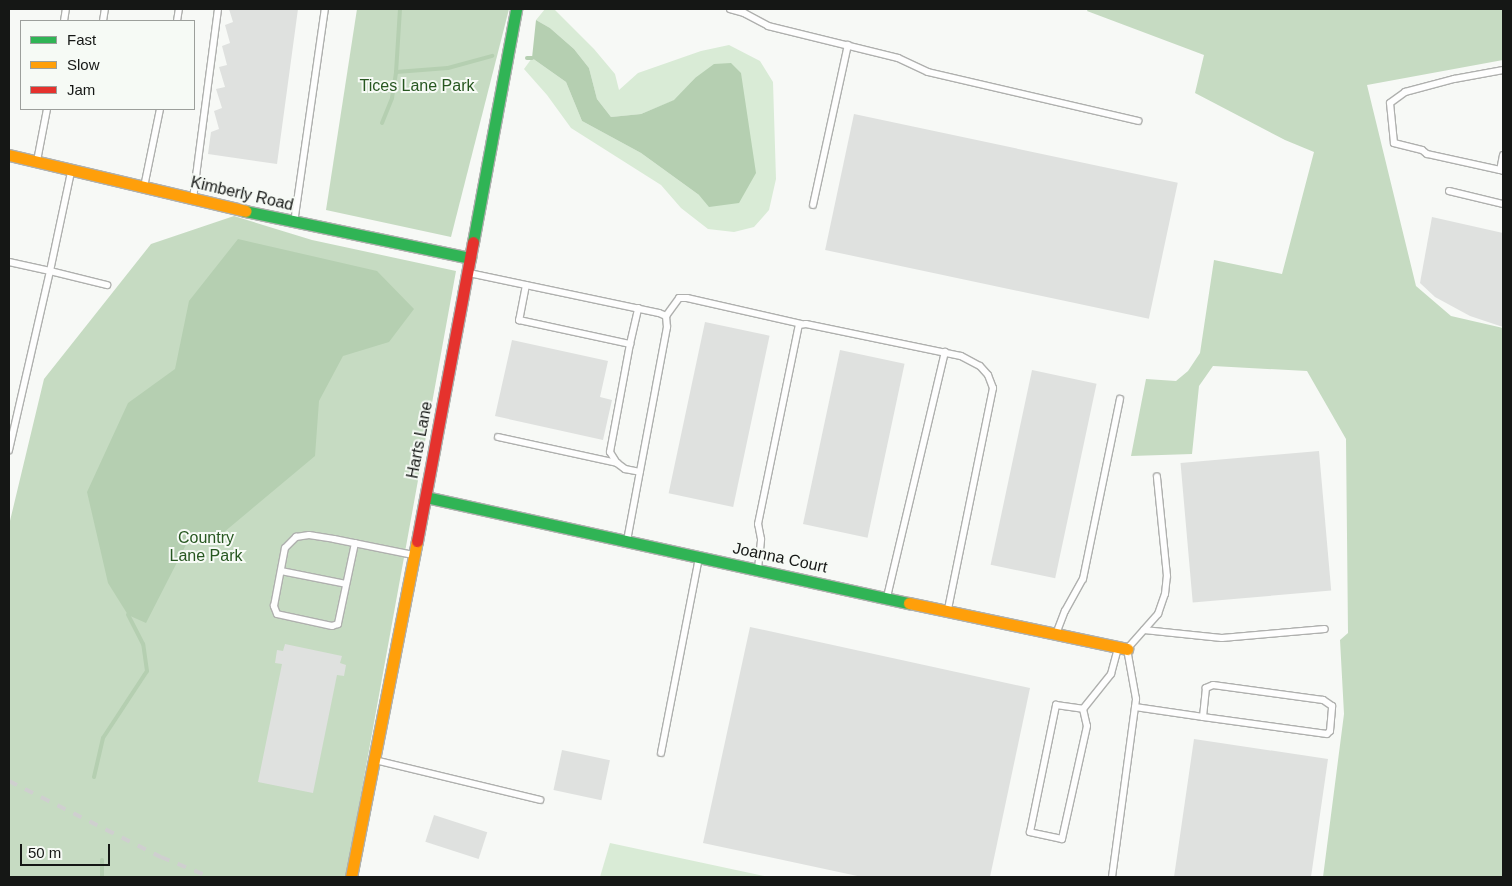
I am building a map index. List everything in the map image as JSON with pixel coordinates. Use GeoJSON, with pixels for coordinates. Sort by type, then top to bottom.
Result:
{"type":"FeatureCollection","features":[{"type":"Feature","properties":{"kind":"street","name":"Harts Lane"},"geometry":{"type":"LineString","coordinates":[[351,877],[426,497],[516,9]]}},
{"type":"Feature","properties":{"kind":"street","name":"Kimberly Road"},"geometry":{"type":"LineString","coordinates":[[9,155],[294,223],[470,258]]}},
{"type":"Feature","properties":{"kind":"street","name":"Joanna Court"},"geometry":{"type":"LineString","coordinates":[[426,497],[1123,648]]}},
{"type":"Feature","properties":{"kind":"lane"},"geometry":{"type":"LineString","coordinates":[[193,200],[218,9]]}},
{"type":"Feature","properties":{"kind":"lane"},"geometry":{"type":"LineString","coordinates":[[294,223],[325,9]]}},
{"type":"Feature","properties":{"kind":"lane"},"geometry":{"type":"LineString","coordinates":[[730,9],[744,13],[768,26],[898,58],[928,72],[1138,121]]}},
{"type":"Feature","properties":{"kind":"lane"},"geometry":{"type":"LineString","coordinates":[[813,205],[848,45]]}},
{"type":"Feature","properties":{"kind":"lane"},"geometry":{"type":"LineString","coordinates":[[1503,70],[1454,79],[1405,92],[1390,103],[1394,143],[1422,150],[1427,154],[1502,170],[1503,155]]}},
{"type":"Feature","properties":{"kind":"lane"},"geometry":{"type":"LineString","coordinates":[[37,162],[47,110]]}},
{"type":"Feature","properties":{"kind":"lane"},"geometry":{"type":"LineString","coordinates":[[144,188],[160,110]]}},
{"type":"Feature","properties":{"kind":"lane"},"geometry":{"type":"LineString","coordinates":[[9,450],[71,171]]}},
{"type":"Feature","properties":{"kind":"lane"},"geometry":{"type":"LineString","coordinates":[[1449,191],[1503,204]]}},
{"type":"Feature","properties":{"kind":"lane"},"geometry":{"type":"LineString","coordinates":[[9,262],[107,285]]}},
{"type":"Feature","properties":{"kind":"lane"},"geometry":{"type":"LineString","coordinates":[[468,273],[638,308],[666,316]]}},
{"type":"Feature","properties":{"kind":"lane"},"geometry":{"type":"LineString","coordinates":[[526,285],[519,320],[630,344]]}},
{"type":"Feature","properties":{"kind":"lane"},"geometry":{"type":"LineString","coordinates":[[627,541],[667,327],[666,316],[679,298],[687,298],[801,324],[945,352],[965,357],[980,366],[988,374],[993,388],[947,611]]}},
{"type":"Feature","properties":{"kind":"lane"},"geometry":{"type":"LineString","coordinates":[[638,308],[610,452],[617,463],[625,469],[640,472]]}},
{"type":"Feature","properties":{"kind":"lane"},"geometry":{"type":"LineString","coordinates":[[758,570],[761,539],[758,524],[798,328],[801,324]]}},
{"type":"Feature","properties":{"kind":"lane"},"geometry":{"type":"LineString","coordinates":[[886,598],[945,352]]}},
{"type":"Feature","properties":{"kind":"lane"},"geometry":{"type":"LineString","coordinates":[[1056,635],[1065,611],[1082,579],[1120,399]]}},
{"type":"Feature","properties":{"kind":"lane"},"geometry":{"type":"LineString","coordinates":[[498,437],[617,463]]}},
{"type":"Feature","properties":{"kind":"lane"},"geometry":{"type":"LineString","coordinates":[[1083,709],[1111,674],[1123,648],[1144,630],[1162,605],[1167,576],[1157,477]]}},
{"type":"Feature","properties":{"kind":"lane"},"geometry":{"type":"LineString","coordinates":[[355,543],[338,624],[332,626],[277,614],[274,606],[285,548],[296,536],[309,535],[355,543],[414,555]]}},
{"type":"Feature","properties":{"kind":"lane"},"geometry":{"type":"LineString","coordinates":[[661,754],[700,557]]}},
{"type":"Feature","properties":{"kind":"lane"},"geometry":{"type":"LineString","coordinates":[[281,571],[346,584]]}},
{"type":"Feature","properties":{"kind":"lane"},"geometry":{"type":"LineString","coordinates":[[1144,630],[1222,638],[1325,629]]}},
{"type":"Feature","properties":{"kind":"lane"},"geometry":{"type":"LineString","coordinates":[[1112,877],[1136,699],[1123,648]]}},
{"type":"Feature","properties":{"kind":"lane"},"geometry":{"type":"LineString","coordinates":[[1135,707],[1327,734],[1330,730],[1332,706],[1323,700],[1213,685],[1206,688],[1203,716]]}},
{"type":"Feature","properties":{"kind":"lane"},"geometry":{"type":"LineString","coordinates":[[1056,705],[1083,709],[1087,726],[1062,840],[1030,832],[1056,705]]}},
{"type":"Feature","properties":{"kind":"lane"},"geometry":{"type":"LineString","coordinates":[[374,760],[540,800]]}},
{"type":"Feature","properties":{"kind":"shaded area"},"geometry":{"type":"Polygon","coordinates":[[[545,9],[554,9],[594,49],[615,74],[619,90],[638,73],[701,51],[729,45],[760,61],[773,82],[776,179],[769,210],[754,227],[734,232],[708,229],[681,208],[661,185],[571,128],[547,95],[524,69],[532,58],[566,82],[582,121],[641,153],[699,195],[695,78],[675,100],[641,114],[611,117],[597,99],[589,68],[574,49],[550,28],[536,20],[545,9]]]}},
{"type":"Feature","properties":{"kind":"shaded area"},"geometry":{"type":"Polygon","coordinates":[[[536,20],[550,28],[574,49],[589,68],[597,99],[611,117],[641,114],[674,100],[695,78],[714,64],[731,63],[741,73],[756,173],[739,203],[709,207],[699,195],[641,153],[582,121],[566,82],[532,58],[536,20]]]}},
{"type":"Feature","properties":{"kind":"shaded area"},"geometry":{"type":"Polygon","coordinates":[[[238,239],[377,271],[414,309],[389,342],[343,356],[319,401],[315,456],[217,538],[191,535],[146,623],[128,615],[108,583],[87,492],[128,403],[175,369],[189,301],[238,239]]]}},
{"type":"Feature","properties":{"kind":"shaded area"},"geometry":{"type":"Polygon","coordinates":[[[610,843],[769,877],[600,877],[610,843]]]}},
{"type":"Feature","properties":{"kind":"green space","name":"Tices Lane Park"},"geometry":{"type":"Polygon","coordinates":[[[357,9],[509,9],[451,237],[326,210],[357,9]]]}},
{"type":"Feature","properties":{"kind":"green space"},"geometry":{"type":"Polygon","coordinates":[[[1088,9],[1503,9],[1503,60],[1367,85],[1416,286],[1451,316],[1503,328],[1503,877],[1323,877],[1344,714],[1340,640],[1348,633],[1346,439],[1307,371],[1213,366],[1199,386],[1192,454],[1131,456],[1146,379],[1176,381],[1188,371],[1200,353],[1214,260],[1282,274],[1314,152],[1285,140],[1195,93],[1204,55],[1087,11],[1088,9]]]}},
{"type":"Feature","properties":{"kind":"green space","name":"Country Lane Park"},"geometry":{"type":"Polygon","coordinates":[[[234,216],[312,240],[456,271],[346,877],[9,877],[9,525],[44,379],[151,244],[234,216]]]}},
{"type":"Feature","properties":{"kind":"building"},"geometry":{"type":"Polygon","coordinates":[[[229,9],[298,9],[277,164],[208,154],[211,132],[219,129],[214,111],[222,108],[216,89],[225,87],[219,67],[227,65],[222,46],[230,43],[225,25],[233,22],[229,9]]]}},
{"type":"Feature","properties":{"kind":"building"},"geometry":{"type":"Polygon","coordinates":[[[854,114],[1178,183],[1149,319],[825,250],[854,114]]]}},
{"type":"Feature","properties":{"kind":"building"},"geometry":{"type":"Polygon","coordinates":[[[1432,217],[1503,233],[1503,327],[1470,316],[1435,297],[1420,283],[1432,217]]]}},
{"type":"Feature","properties":{"kind":"building"},"geometry":{"type":"Polygon","coordinates":[[[705,322],[770,336],[733,507],[669,493],[705,322]]]}},
{"type":"Feature","properties":{"kind":"building"},"geometry":{"type":"Polygon","coordinates":[[[512,340],[608,361],[600,397],[612,400],[603,440],[495,416],[512,340]]]}},
{"type":"Feature","properties":{"kind":"building"},"geometry":{"type":"Polygon","coordinates":[[[840,350],[905,364],[868,538],[803,524],[840,350]]]}},
{"type":"Feature","properties":{"kind":"building"},"geometry":{"type":"Polygon","coordinates":[[[1032,370],[1097,384],[1055,578],[991,565],[1032,370]]]}},
{"type":"Feature","properties":{"kind":"building"},"geometry":{"type":"Polygon","coordinates":[[[1319,451],[1331,590],[1193,603],[1181,463],[1319,451]]]}},
{"type":"Feature","properties":{"kind":"building"},"geometry":{"type":"Polygon","coordinates":[[[750,627],[1030,688],[990,877],[862,877],[703,843],[750,627]]]}},
{"type":"Feature","properties":{"kind":"building"},"geometry":{"type":"Polygon","coordinates":[[[285,644],[342,656],[340,663],[346,665],[344,676],[337,675],[313,793],[258,782],[282,664],[275,663],[277,650],[283,651],[285,644]]]}},
{"type":"Feature","properties":{"kind":"building"},"geometry":{"type":"Polygon","coordinates":[[[1194,739],[1328,759],[1311,877],[1174,877],[1194,739]]]}},
{"type":"Feature","properties":{"kind":"building"},"geometry":{"type":"Polygon","coordinates":[[[562,750],[610,760],[601,800],[553,790],[562,750]]]}},
{"type":"Feature","properties":{"kind":"building"},"geometry":{"type":"Polygon","coordinates":[[[434,815],[487,832],[479,859],[425,842],[434,815]]]}},
{"type":"Feature","properties":{"kind":"waterway"},"geometry":{"type":"LineString","coordinates":[[400,9],[396,72],[448,68],[492,56]]}},
{"type":"Feature","properties":{"kind":"waterway"},"geometry":{"type":"LineString","coordinates":[[527,58],[532,58]]}},
{"type":"Feature","properties":{"kind":"waterway"},"geometry":{"type":"LineString","coordinates":[[382,123],[392,98],[396,72]]}},
{"type":"Feature","properties":{"kind":"waterway"},"geometry":{"type":"LineString","coordinates":[[94,777],[103,738],[147,671],[143,644],[128,615]]}},
{"type":"Feature","properties":{"kind":"waterway"},"geometry":{"type":"LineString","coordinates":[[102,860],[102,877]]}},
{"type":"Feature","properties":{"kind":"railway"},"geometry":{"type":"LineString","coordinates":[[9,781],[161,857],[210,877]]}},
{"type":"Feature","properties":{"kind":"traffic: fast"},"geometry":{"type":"LineString","coordinates":[[473,242],[516,9]]}},
{"type":"Feature","properties":{"kind":"traffic: fast"},"geometry":{"type":"LineString","coordinates":[[245,211],[470,258]]}},
{"type":"Feature","properties":{"kind":"traffic: fast"},"geometry":{"type":"LineString","coordinates":[[426,497],[909,603]]}},
{"type":"Feature","properties":{"kind":"traffic: slow"},"geometry":{"type":"LineString","coordinates":[[9,155],[245,211]]}},
{"type":"Feature","properties":{"kind":"traffic: slow"},"geometry":{"type":"LineString","coordinates":[[351,877],[417,541]]}},
{"type":"Feature","properties":{"kind":"traffic: slow"},"geometry":{"type":"LineString","coordinates":[[909,603],[1127,649]]}},
{"type":"Feature","properties":{"kind":"traffic: jam"},"geometry":{"type":"LineString","coordinates":[[417,541],[473,242]]}}]}
